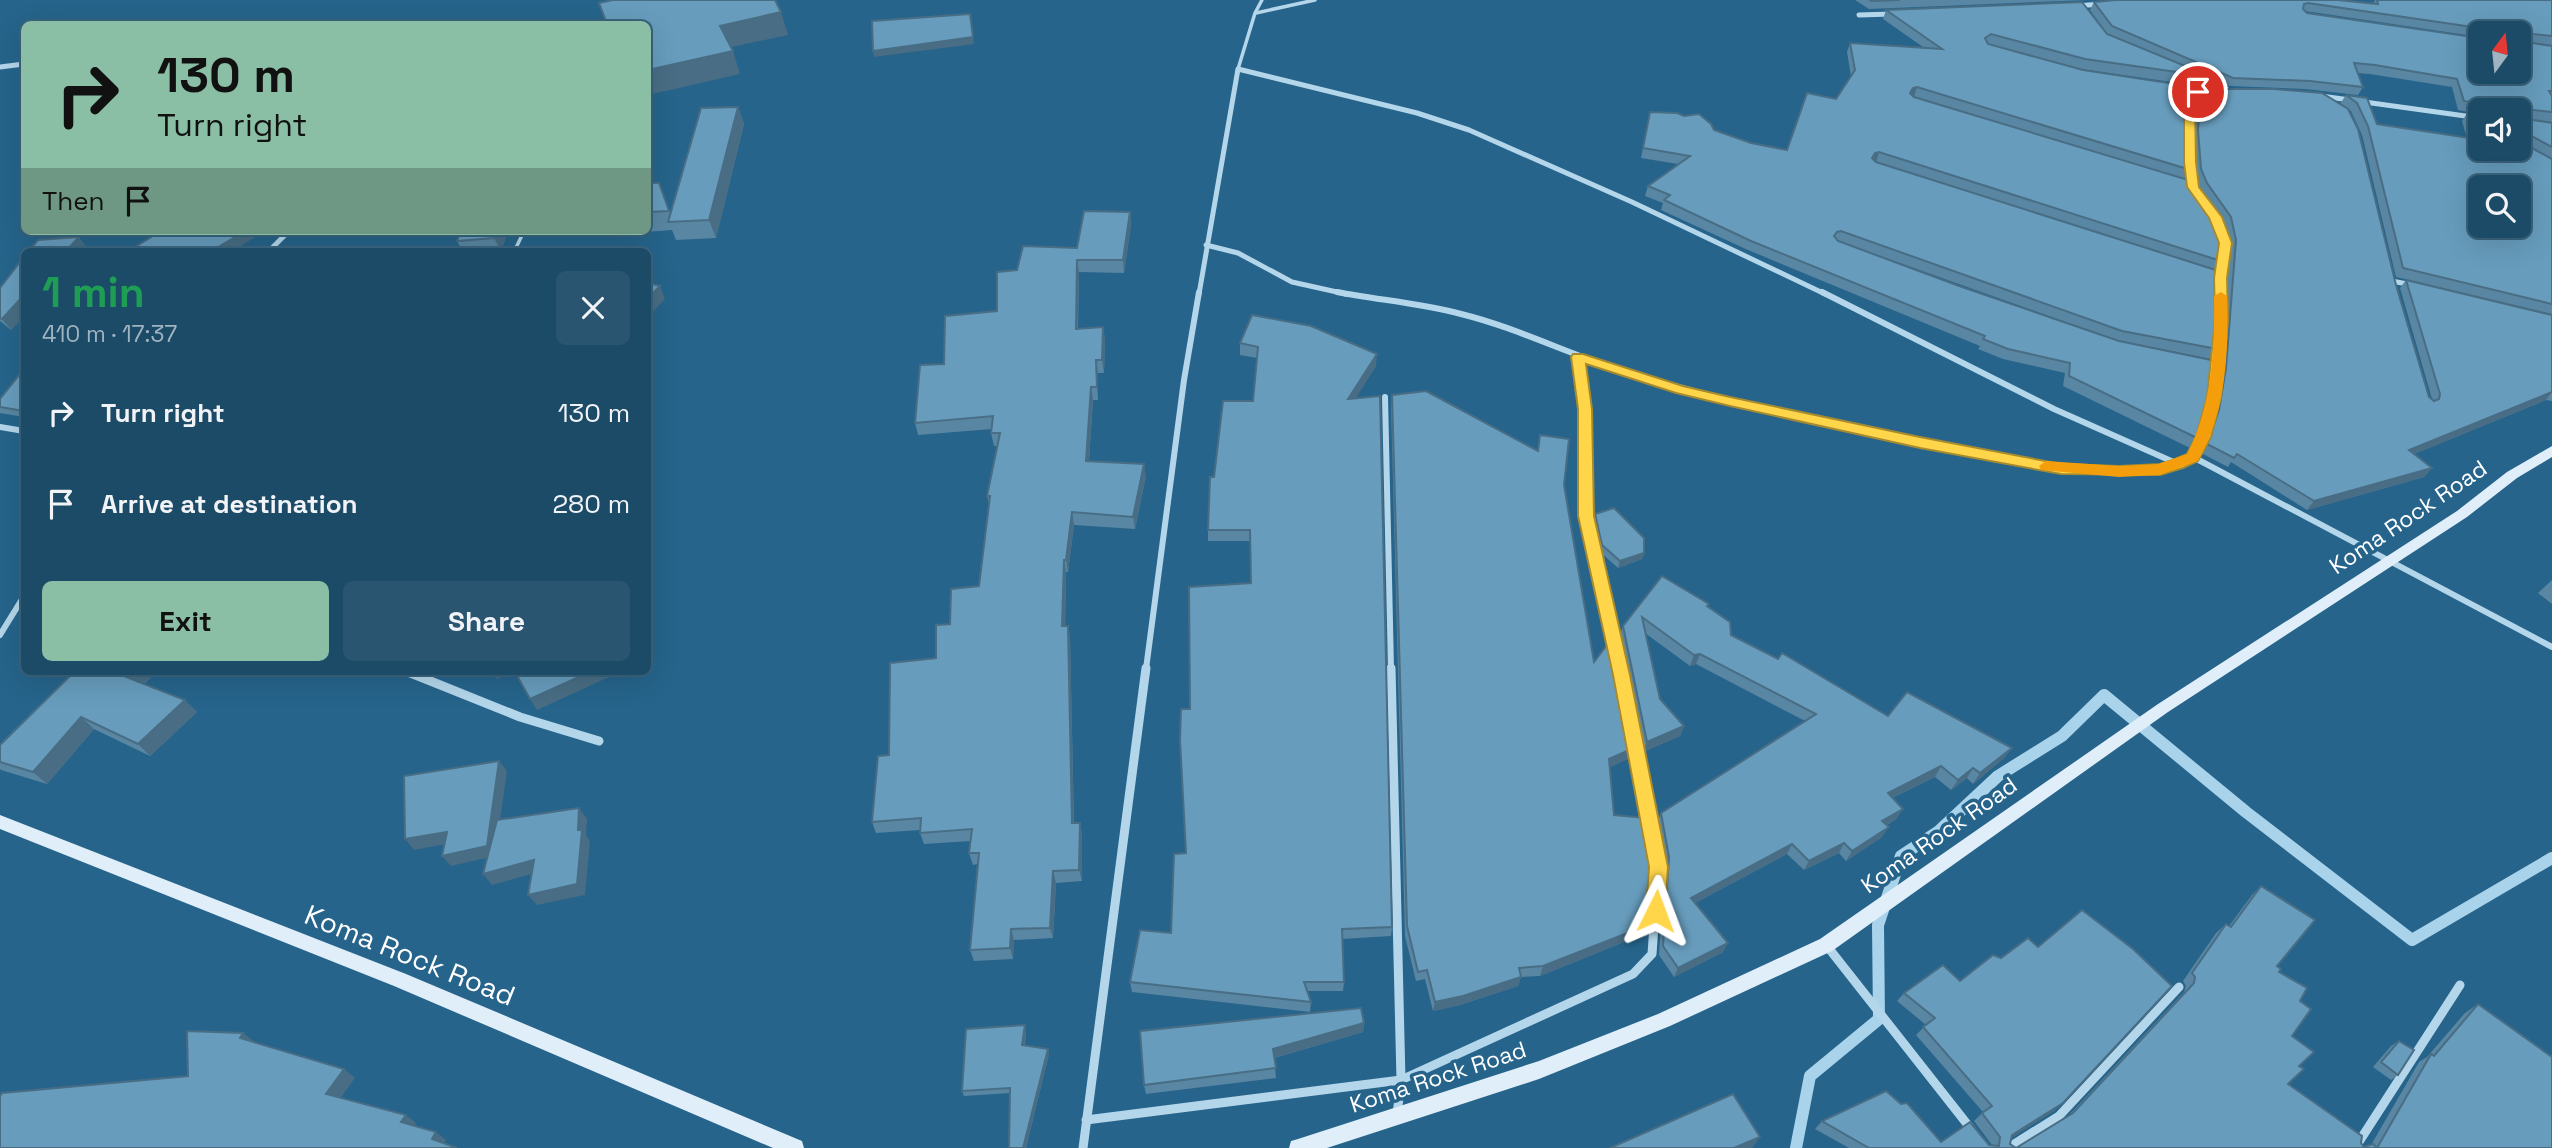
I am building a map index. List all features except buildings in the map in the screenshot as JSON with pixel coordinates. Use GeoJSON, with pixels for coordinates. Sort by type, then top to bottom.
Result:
{"type":"FeatureCollection","features":[{"type":"Feature","properties":{"kind":"main road","name":"Koma Rock Road"},"geometry":{"type":"LineString","coordinates":[[1298,1148],[1539,1070],[1664,1020],[1826,946],[2156,713],[2462,514],[2512,475],[2552,451]]}},
{"type":"Feature","properties":{"kind":"main road","name":"Koma Rock Road"},"geometry":{"type":"LineString","coordinates":[[0,822],[156,881],[796,1148]]}},
{"type":"Feature","properties":{"kind":"street"},"geometry":{"type":"LineString","coordinates":[[2067,6],[2104,4]]}},
{"type":"Feature","properties":{"kind":"street"},"geometry":{"type":"LineString","coordinates":[[2080,6],[2087,17]]}},
{"type":"Feature","properties":{"kind":"street"},"geometry":{"type":"LineString","coordinates":[[1859,15],[1898,13]]}},
{"type":"Feature","properties":{"kind":"street"},"geometry":{"type":"LineString","coordinates":[[0,67],[21,64]]}},
{"type":"Feature","properties":{"kind":"street"},"geometry":{"type":"LineString","coordinates":[[1083,1148],[1184,380],[1238,69],[1417,113],[1469,130],[1632,202],[1867,314],[2054,409],[2178,464]]}},
{"type":"Feature","properties":{"kind":"street"},"geometry":{"type":"LineString","coordinates":[[2193,76],[2228,90]]}},
{"type":"Feature","properties":{"kind":"street"},"geometry":{"type":"LineString","coordinates":[[2186,91],[2239,90]]}},
{"type":"Feature","properties":{"kind":"street"},"geometry":{"type":"LineString","coordinates":[[2198,92],[2190,104],[2190,162],[2193,187],[2200,197]]}},
{"type":"Feature","properties":{"kind":"street"},"geometry":{"type":"LineString","coordinates":[[2337,108],[2317,96],[2468,117]]}},
{"type":"Feature","properties":{"kind":"street"},"geometry":{"type":"LineString","coordinates":[[1206,245],[1240,253],[1288,281],[1353,296],[1451,311],[1486,320],[1578,357],[1681,390],[1920,443],[2061,469],[2160,470],[2193,457],[2204,437],[2214,397],[2225,243],[2216,217]]}},
{"type":"Feature","properties":{"kind":"street"},"geometry":{"type":"LineString","coordinates":[[272,248],[285,235]]}},
{"type":"Feature","properties":{"kind":"street"},"geometry":{"type":"LineString","coordinates":[[2389,268],[2396,294]]}},
{"type":"Feature","properties":{"kind":"street"},"geometry":{"type":"LineString","coordinates":[[2209,274],[2221,278]]}},
{"type":"Feature","properties":{"kind":"street"},"geometry":{"type":"LineString","coordinates":[[2392,281],[2417,286]]}},
{"type":"Feature","properties":{"kind":"street"},"geometry":{"type":"LineString","coordinates":[[1086,1120],[1402,1080],[1633,974],[1652,954],[1658,867],[1622,675],[1586,516],[1585,409],[1578,357]]}},
{"type":"Feature","properties":{"kind":"street"},"geometry":{"type":"LineString","coordinates":[[1385,397],[1402,1080],[1397,1116]]}},
{"type":"Feature","properties":{"kind":"street"},"geometry":{"type":"LineString","coordinates":[[0,427],[21,430]]}},
{"type":"Feature","properties":{"kind":"street"},"geometry":{"type":"LineString","coordinates":[[2193,457],[2552,647]]}},
{"type":"Feature","properties":{"kind":"street"},"geometry":{"type":"LineString","coordinates":[[0,635],[21,601]]}},
{"type":"Feature","properties":{"kind":"street"},"geometry":{"type":"LineString","coordinates":[[415,675],[520,717],[599,741]]}},
{"type":"Feature","properties":{"kind":"street"},"geometry":{"type":"LineString","coordinates":[[1826,946],[1977,1137]]}},
{"type":"Feature","properties":{"kind":"street"},"geometry":{"type":"LineString","coordinates":[[2355,1148],[2460,985]]}},
{"type":"Feature","properties":{"kind":"street"},"geometry":{"type":"LineString","coordinates":[[2008,1148],[2059,1116],[2179,987]]}},
{"type":"Feature","properties":{"kind":"lane"},"geometry":{"type":"LineString","coordinates":[[1238,69],[1255,13],[1262,0]]}},
{"type":"Feature","properties":{"kind":"lane"},"geometry":{"type":"LineString","coordinates":[[1255,13],[1315,0]]}},
{"type":"Feature","properties":{"kind":"waterway"},"geometry":{"type":"LineString","coordinates":[[1796,1148],[1810,1076],[1879,1019],[1878,925],[1901,856],[1939,831],[1998,776],[2062,736],[2104,695],[2246,812],[2412,940],[2552,858]]}},
{"type":"Feature","properties":{"kind":"slow traffic"},"geometry":{"type":"LineString","coordinates":[[2046,466],[2061,469],[2160,470],[2193,457],[2204,437],[2214,397],[2221,296]]}},
{"type":"Feature","properties":{"kind":"route"},"geometry":{"type":"LineString","coordinates":[[1656,911],[1658,867],[1622,675],[1586,516],[1585,409],[1578,357],[1681,390],[1779,413],[2061,469],[2160,470],[2178,464],[2193,457],[2204,437],[2214,397],[2221,320],[2221,278],[2225,243],[2216,217],[2193,187],[2190,162],[2190,104],[2198,92]]}}]}
